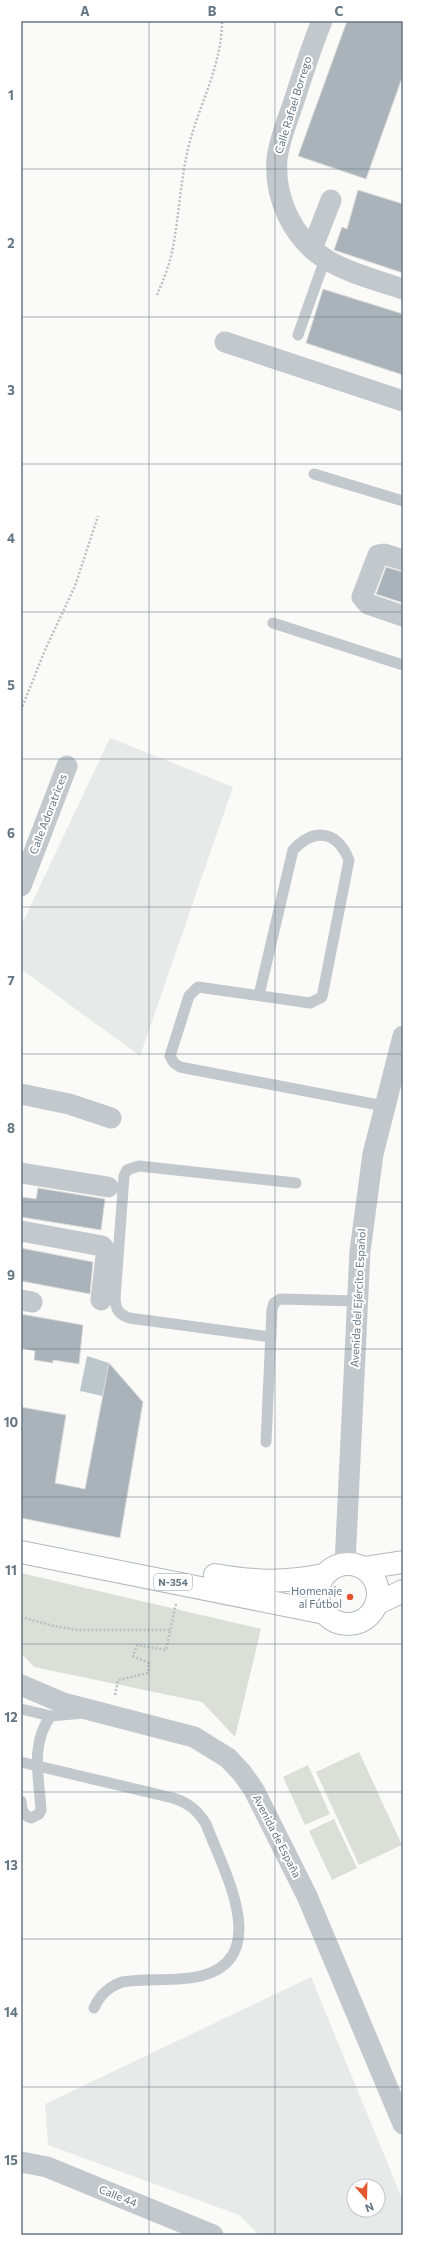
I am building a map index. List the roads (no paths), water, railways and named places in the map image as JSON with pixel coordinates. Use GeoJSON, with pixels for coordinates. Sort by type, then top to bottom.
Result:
{"type":"FeatureCollection","features":[{"type":"Feature","properties":{"kind":"highway","name":"N-354"},"geometry":{"type":"LineString","coordinates":[[21,1539],[250,1581],[294,1580],[324,1575],[337,1566],[403,1562]]}},
{"type":"Feature","properties":{"kind":"highway","name":"N-354"},"geometry":{"type":"LineString","coordinates":[[21,1552],[326,1613],[340,1622],[358,1622],[372,1611],[376,1604],[403,1591]]}},
{"type":"Feature","properties":{"kind":"highway"},"geometry":{"type":"LineString","coordinates":[[354,1566],[371,1575],[377,1583],[378,1593],[376,1604]]}},
{"type":"Feature","properties":{"kind":"highway"},"geometry":{"type":"LineString","coordinates":[[324,1575],[318,1594],[320,1604],[326,1613]]}},
{"type":"Feature","properties":{"kind":"street","name":"Calle Rafael Borrego"},"geometry":{"type":"LineString","coordinates":[[322,21],[310,50],[277,158],[277,183],[284,208],[295,230],[318,254],[339,266],[403,289]]}},
{"type":"Feature","properties":{"kind":"street"},"geometry":{"type":"LineString","coordinates":[[318,254],[331,200]]}},
{"type":"Feature","properties":{"kind":"street"},"geometry":{"type":"LineString","coordinates":[[225,342],[403,400]]}},
{"type":"Feature","properties":{"kind":"street"},"geometry":{"type":"LineString","coordinates":[[403,560],[384,554],[378,555],[362,596],[368,604],[403,616]]}},
{"type":"Feature","properties":{"kind":"street","name":"Calle Adoratrices"},"geometry":{"type":"LineString","coordinates":[[21,886],[67,766]]}},
{"type":"Feature","properties":{"kind":"street","name":"Avenida del Ejército Español"},"geometry":{"type":"LineString","coordinates":[[354,1566],[357,1300],[360,1251],[365,1202],[384,1106],[402,1043]]}},
{"type":"Feature","properties":{"kind":"street"},"geometry":{"type":"LineString","coordinates":[[21,1094],[69,1104],[111,1118]]}},
{"type":"Feature","properties":{"kind":"street"},"geometry":{"type":"LineString","coordinates":[[21,1173],[108,1187]]}},
{"type":"Feature","properties":{"kind":"street"},"geometry":{"type":"LineString","coordinates":[[21,1231],[102,1246],[106,1251],[102,1300]]}},
{"type":"Feature","properties":{"kind":"street","name":"Avenida de España"},"geometry":{"type":"LineString","coordinates":[[21,1685],[63,1703],[194,1737],[228,1758],[254,1790],[307,1896],[403,2124]]}},
{"type":"Feature","properties":{"kind":"street","name":"Calle 44"},"geometry":{"type":"LineString","coordinates":[[21,2162],[47,2167],[213,2235]]}},
{"type":"Feature","properties":{"kind":"lane"},"geometry":{"type":"LineString","coordinates":[[298,335],[318,254]]}},
{"type":"Feature","properties":{"kind":"lane"},"geometry":{"type":"LineString","coordinates":[[314,474],[403,501]]}},
{"type":"Feature","properties":{"kind":"lane"},"geometry":{"type":"LineString","coordinates":[[272,623],[403,665]]}},
{"type":"Feature","properties":{"kind":"lane"},"geometry":{"type":"LineString","coordinates":[[259,995],[294,850],[304,839],[318,835],[332,838],[344,847],[349,860],[322,998],[310,1003],[204,987],[193,991],[189,996],[170,1056],[174,1063],[180,1067],[384,1106]]}},
{"type":"Feature","properties":{"kind":"lane"},"geometry":{"type":"LineString","coordinates":[[271,1337],[129,1318],[121,1315],[116,1308],[115,1299],[124,1176],[127,1170],[139,1166],[296,1182]]}},
{"type":"Feature","properties":{"kind":"lane"},"geometry":{"type":"LineString","coordinates":[[266,1442],[272,1310],[274,1303],[280,1299],[357,1300]]}},
{"type":"Feature","properties":{"kind":"lane"},"geometry":{"type":"LineString","coordinates":[[21,1709],[51,1716],[71,1715],[90,1711]]}},
{"type":"Feature","properties":{"kind":"lane"},"geometry":{"type":"LineString","coordinates":[[21,1801],[23,1813],[26,1816],[31,1818],[39,1814],[41,1810],[39,1739],[43,1727],[51,1716]]}},
{"type":"Feature","properties":{"kind":"lane"},"geometry":{"type":"LineString","coordinates":[[21,1762],[173,1798],[188,1804],[201,1816],[206,1824],[221,1858],[235,1902],[239,1931],[238,1941],[235,1950],[224,1965],[200,1976],[122,1982],[114,1985],[102,1994],[94,2008]]}},
{"type":"Feature","properties":{"kind":"place","name":"Homenaje al Fútbol"},"geometry":{"type":"Point","coordinates":[350,1597]}}]}
